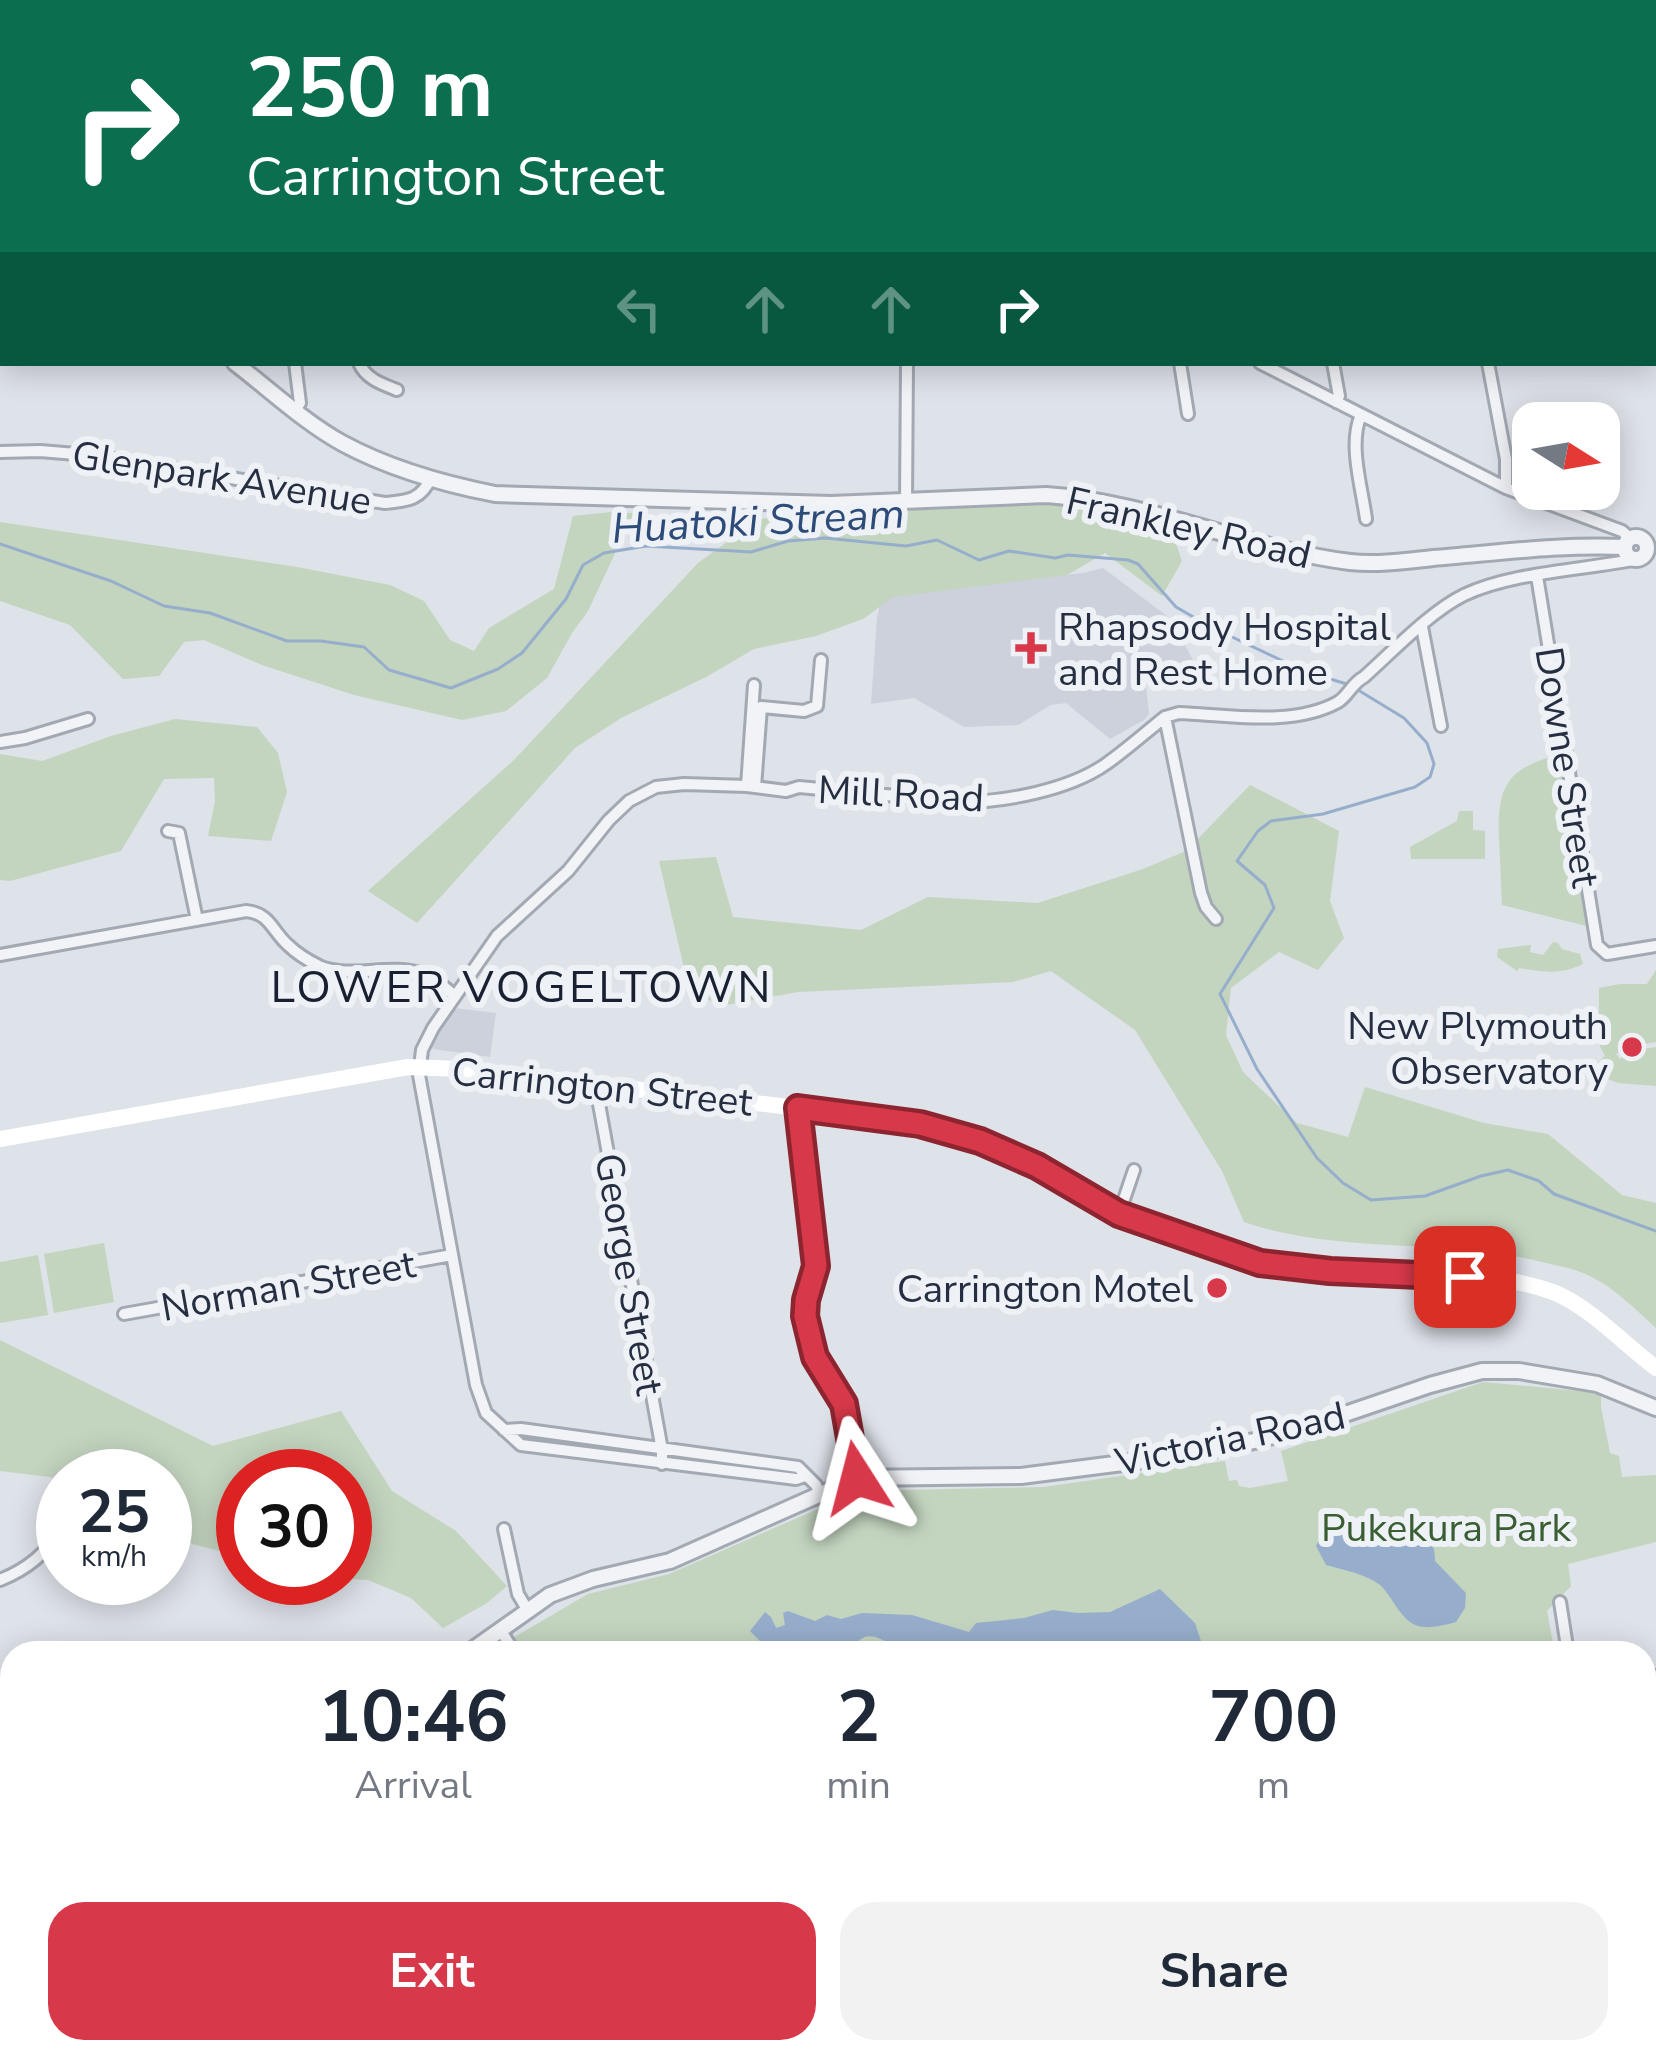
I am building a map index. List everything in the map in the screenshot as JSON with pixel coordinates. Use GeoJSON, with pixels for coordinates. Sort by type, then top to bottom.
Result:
{"type":"FeatureCollection","features":[{"type":"Feature","properties":{"kind":"main road","name":"Carrington Street"},"geometry":{"type":"LineString","coordinates":[[0,1138],[420,1067],[920,1124],[980,1141],[1037,1166],[1119,1214],[1244,1259],[1276,1266],[1480,1278],[1554,1292],[1656,1368]]}},
{"type":"Feature","properties":{"kind":"street","name":"Frankley Road"},"geometry":{"type":"LineString","coordinates":[[239,366],[340,442],[460,487],[495,494],[831,504],[1046,495],[1143,509],[1264,543],[1355,562],[1585,545],[1639,548]]}},
{"type":"Feature","properties":{"kind":"street"},"geometry":{"type":"LineString","coordinates":[[295,366],[300,403],[295,409]]}},
{"type":"Feature","properties":{"kind":"street"},"geometry":{"type":"LineString","coordinates":[[360,366],[375,381],[397,390]]}},
{"type":"Feature","properties":{"kind":"street"},"geometry":{"type":"LineString","coordinates":[[905,502],[907,366]]}},
{"type":"Feature","properties":{"kind":"street"},"geometry":{"type":"LineString","coordinates":[[1180,366],[1188,413]]}},
{"type":"Feature","properties":{"kind":"street"},"geometry":{"type":"LineString","coordinates":[[1216,919],[1203,901],[1165,717],[1179,713],[1301,716],[1346,697],[1352,683],[1466,594],[1593,566],[1639,548],[1622,532],[1506,488],[1266,366]]}},
{"type":"Feature","properties":{"kind":"street"},"geometry":{"type":"LineString","coordinates":[[1334,366],[1336,402]]}},
{"type":"Feature","properties":{"kind":"street"},"geometry":{"type":"LineString","coordinates":[[1489,366],[1506,459],[1506,488]]}},
{"type":"Feature","properties":{"kind":"street"},"geometry":{"type":"LineString","coordinates":[[1361,415],[1357,442],[1366,519]]}},
{"type":"Feature","properties":{"kind":"street","name":"Glenpark Avenue"},"geometry":{"type":"LineString","coordinates":[[0,452],[75,454],[385,503],[415,499],[431,477]]}},
{"type":"Feature","properties":{"kind":"street","name":"Downe Street"},"geometry":{"type":"LineString","coordinates":[[1537,576],[1597,945],[1607,954],[1656,946]]}},
{"type":"Feature","properties":{"kind":"street"},"geometry":{"type":"LineString","coordinates":[[1422,627],[1441,726]]}},
{"type":"Feature","properties":{"kind":"street"},"geometry":{"type":"LineString","coordinates":[[751,786],[760,707],[804,711],[817,706],[820,661]]}},
{"type":"Feature","properties":{"kind":"street"},"geometry":{"type":"LineString","coordinates":[[751,786],[754,685]]}},
{"type":"Feature","properties":{"kind":"street","name":"Mill Road"},"geometry":{"type":"LineString","coordinates":[[420,1067],[424,1045],[496,936],[568,871],[628,801],[656,787],[751,786],[785,791],[799,787],[981,802],[1023,796],[1093,772],[1165,717]]}},
{"type":"Feature","properties":{"kind":"street"},"geometry":{"type":"LineString","coordinates":[[0,742],[88,718]]}},
{"type":"Feature","properties":{"kind":"street"},"geometry":{"type":"LineString","coordinates":[[168,831],[179,832],[197,920]]}},
{"type":"Feature","properties":{"kind":"street"},"geometry":{"type":"LineString","coordinates":[[0,955],[246,911],[264,916],[290,948],[316,965],[343,971],[419,972],[454,995]]}},
{"type":"Feature","properties":{"kind":"street"},"geometry":{"type":"LineString","coordinates":[[420,1067],[452,1255],[486,1413],[521,1445],[662,1457],[796,1479],[805,1476],[820,1494]]}},
{"type":"Feature","properties":{"kind":"street","name":"George Street"},"geometry":{"type":"LineString","coordinates":[[598,1085],[662,1457]]}},
{"type":"Feature","properties":{"kind":"street"},"geometry":{"type":"LineString","coordinates":[[798,1108],[816,1266],[805,1316],[815,1357],[844,1404],[857,1478]]}},
{"type":"Feature","properties":{"kind":"street"},"geometry":{"type":"LineString","coordinates":[[1119,1214],[1134,1170]]}},
{"type":"Feature","properties":{"kind":"street","name":"Norman Street"},"geometry":{"type":"LineString","coordinates":[[124,1314],[452,1255]]}},
{"type":"Feature","properties":{"kind":"street","name":"Victoria Road"},"geometry":{"type":"LineString","coordinates":[[485,1641],[550,1595],[670,1561],[857,1478],[1021,1475],[1185,1455],[1307,1427],[1482,1371],[1519,1371],[1598,1384],[1656,1408]]}},
{"type":"Feature","properties":{"kind":"street"},"geometry":{"type":"LineString","coordinates":[[505,1529],[518,1594],[528,1611]]}},
{"type":"Feature","properties":{"kind":"street"},"geometry":{"type":"LineString","coordinates":[[0,1580],[36,1561]]}},
{"type":"Feature","properties":{"kind":"street"},"geometry":{"type":"LineString","coordinates":[[1560,1602],[1566,1641]]}},
{"type":"Feature","properties":{"kind":"street"},"geometry":{"type":"LineString","coordinates":[[500,1631],[507,1641]]}},
{"type":"Feature","properties":{"kind":"shaded area","name":"Rhapsody Hospital and Rest Home"},"geometry":{"type":"Polygon","coordinates":[[[1103,568],[1171,619],[1193,660],[1145,677],[1149,714],[1144,720],[1110,739],[1066,703],[1051,705],[1018,725],[964,727],[914,698],[871,704],[882,595],[1103,568]]]}},
{"type":"Feature","properties":{"kind":"shaded area"},"geometry":{"type":"Polygon","coordinates":[[[454,1008],[496,1013],[490,1057],[433,1049],[435,1034],[454,1008]]]}},
{"type":"Feature","properties":{"kind":"green space"},"geometry":{"type":"Polygon","coordinates":[[[1073,497],[1169,524],[1182,561],[1162,596],[1105,553],[1067,575],[893,597],[863,619],[816,636],[754,649],[621,718],[575,748],[417,923],[368,891],[515,759],[698,563],[759,519],[1073,497]]]}},
{"type":"Feature","properties":{"kind":"green space"},"geometry":{"type":"Polygon","coordinates":[[[634,513],[588,611],[547,678],[506,711],[462,720],[354,695],[204,640],[184,642],[159,676],[123,679],[70,625],[0,601],[0,522],[390,585],[424,601],[450,640],[474,651],[489,628],[554,589],[573,516],[634,513]]]}},
{"type":"Feature","properties":{"kind":"green space"},"geometry":{"type":"Polygon","coordinates":[[[175,719],[257,727],[278,753],[287,792],[271,841],[208,836],[214,778],[164,779],[121,851],[0,880],[0,754],[42,761],[175,719]]]}},
{"type":"Feature","properties":{"kind":"green space"},"geometry":{"type":"Polygon","coordinates":[[[1558,755],[1586,926],[1502,905],[1499,820],[1503,793],[1527,766],[1558,755]]]}},
{"type":"Feature","properties":{"kind":"green space"},"geometry":{"type":"Polygon","coordinates":[[[1250,785],[1339,831],[1330,901],[1344,938],[1318,970],[1279,952],[1231,988],[1226,1035],[1243,1072],[1297,1123],[1348,1137],[1365,1087],[1484,1123],[1548,1134],[1622,1195],[1656,1203],[1656,1328],[1603,1283],[1566,1268],[1502,1254],[1316,1238],[1244,1222],[1222,1171],[1135,1030],[1051,971],[1013,982],[798,992],[726,1005],[689,989],[659,861],[716,857],[733,917],[861,930],[928,897],[1038,903],[1143,869],[1186,851],[1250,785]]]}},
{"type":"Feature","properties":{"kind":"green space"},"geometry":{"type":"Polygon","coordinates":[[[1459,811],[1473,811],[1473,830],[1485,831],[1485,859],[1411,859],[1410,847],[1457,821],[1459,811]]]}},
{"type":"Feature","properties":{"kind":"green space"},"geometry":{"type":"Polygon","coordinates":[[[1553,942],[1580,954],[1583,964],[1559,971],[1517,971],[1497,957],[1498,949],[1531,945],[1530,952],[1543,955],[1553,942]]]}},
{"type":"Feature","properties":{"kind":"green space"},"geometry":{"type":"Polygon","coordinates":[[[1656,970],[1656,1042],[1638,1045],[1634,1041],[1616,1054],[1629,1062],[1642,1049],[1656,1047],[1656,1086],[1618,1083],[1595,1074],[1609,1070],[1598,1062],[1605,1056],[1599,1044],[1599,988],[1647,984],[1656,970]]]}},
{"type":"Feature","properties":{"kind":"green space"},"geometry":{"type":"Polygon","coordinates":[[[104,1243],[114,1302],[54,1313],[44,1254],[104,1243]]]}},
{"type":"Feature","properties":{"kind":"green space"},"geometry":{"type":"Polygon","coordinates":[[[38,1255],[48,1315],[0,1323],[0,1262],[38,1255]]]}},
{"type":"Feature","properties":{"kind":"green space"},"geometry":{"type":"Polygon","coordinates":[[[0,1340],[213,1446],[341,1411],[365,1449],[216,1449],[216,1550],[192,1544],[192,1449],[36,1449],[36,1475],[0,1471],[0,1340]]]}},
{"type":"Feature","properties":{"kind":"green space","name":"Pukekura Park"},"geometry":{"type":"Polygon","coordinates":[[[1483,1382],[1601,1393],[1610,1453],[1619,1456],[1622,1477],[1656,1475],[1656,1542],[1568,1564],[1571,1586],[1547,1611],[1553,1641],[508,1641],[588,1594],[669,1574],[859,1491],[1044,1487],[1225,1461],[1229,1481],[1250,1488],[1288,1481],[1281,1451],[1483,1382]]]}},
{"type":"Feature","properties":{"kind":"green space"},"geometry":{"type":"Polygon","coordinates":[[[372,1460],[392,1491],[456,1531],[507,1586],[443,1628],[411,1598],[372,1582],[372,1460]]]}},
{"type":"Feature","properties":{"kind":"water"},"geometry":{"type":"Polygon","coordinates":[[[1337,1528],[1424,1536],[1434,1549],[1435,1561],[1466,1593],[1465,1608],[1456,1622],[1418,1626],[1405,1618],[1374,1581],[1326,1565],[1316,1546],[1321,1536],[1337,1528]]]}},
{"type":"Feature","properties":{"kind":"water"},"geometry":{"type":"Polygon","coordinates":[[[1160,1589],[1195,1623],[1201,1641],[885,1641],[873,1636],[859,1641],[760,1641],[750,1631],[765,1612],[776,1628],[785,1625],[783,1613],[788,1611],[815,1621],[827,1615],[841,1619],[862,1613],[912,1615],[969,1632],[976,1623],[1053,1610],[1110,1612],[1160,1589]]]}},
{"type":"Feature","properties":{"kind":"waterway","name":"Huatoki Stream"},"geometry":{"type":"LineString","coordinates":[[0,544],[111,581],[164,606],[210,613],[287,641],[364,647],[389,670],[451,688],[498,669],[522,653],[566,599],[583,565],[604,553],[646,546],[751,552],[788,541],[825,538],[906,546],[937,540],[979,560],[1009,551],[1128,560],[1138,564],[1176,607],[1211,627],[1304,671],[1350,685]]}},
{"type":"Feature","properties":{"kind":"waterway","name":"Huatoki Stream"},"geometry":{"type":"LineString","coordinates":[[1358,690],[1404,718],[1427,743],[1434,764],[1430,777],[1415,787],[1323,814],[1271,821],[1237,861],[1265,885],[1274,908],[1220,994],[1257,1069],[1317,1158],[1343,1183],[1371,1200],[1425,1196],[1508,1170],[1539,1181],[1554,1194],[1656,1231]]}},
{"type":"Feature","properties":{"kind":"place","name":"Rhapsody Hospital and Rest Home"},"geometry":{"type":"Point","coordinates":[1031,648]}},
{"type":"Feature","properties":{"kind":"place","name":"New Plymouth Observatory"},"geometry":{"type":"Point","coordinates":[1632,1047]}},
{"type":"Feature","properties":{"kind":"place","name":"Carrington Motel"},"geometry":{"type":"Point","coordinates":[1217,1288]}},
{"type":"Feature","properties":{"kind":"district","name":"LOWER VOGELTOWN"},"geometry":{"type":"Point","coordinates":[522,986]}},
{"type":"Feature","properties":{"kind":"route"},"geometry":{"type":"LineString","coordinates":[[857,1478],[844,1404],[808,1338],[806,1300],[816,1266],[798,1108],[920,1124],[980,1141],[1037,1166],[1119,1214],[1244,1259],[1330,1271],[1465,1277]]}}]}
